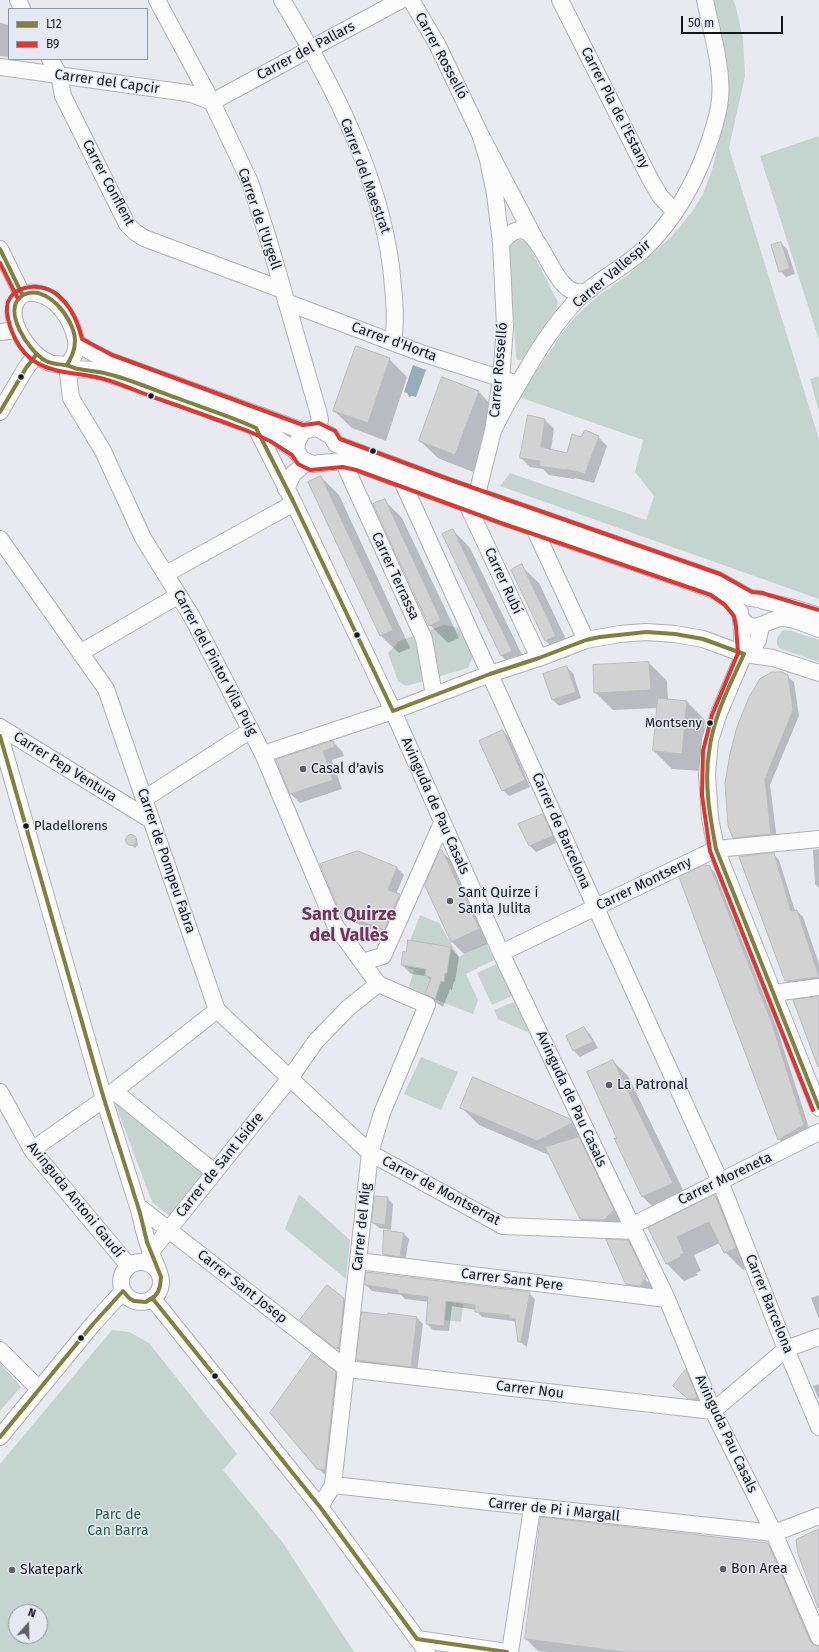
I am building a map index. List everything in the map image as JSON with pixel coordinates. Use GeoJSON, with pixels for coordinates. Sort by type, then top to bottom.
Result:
{"type":"FeatureCollection","features":[{"type":"Feature","properties":{"kind":"street","name":"Carrer de l'Urgell"},"geometry":{"type":"LineString","coordinates":[[157,0],[212,102],[250,182],[318,411],[320,420],[310,430]]}},
{"type":"Feature","properties":{"kind":"street","name":"Carrer del Maestrat"},"geometry":{"type":"LineString","coordinates":[[282,0],[311,48],[352,132],[367,172],[386,233],[392,266],[395,309],[395,329],[393,342]]}},
{"type":"Feature","properties":{"kind":"street","name":"Carrer del Pallars"},"geometry":{"type":"LineString","coordinates":[[212,102],[401,0]]}},
{"type":"Feature","properties":{"kind":"street","name":"Carrer Rosselló"},"geometry":{"type":"LineString","coordinates":[[411,0],[437,44],[480,134],[535,239],[560,282],[566,288],[574,291],[581,292],[591,289]]}},
{"type":"Feature","properties":{"kind":"street","name":"Carrer Pla de l'Estany"},"geometry":{"type":"LineString","coordinates":[[560,0],[649,177],[660,196],[675,212]]}},
{"type":"Feature","properties":{"kind":"street","name":"Carrer Vallespir"},"geometry":{"type":"LineString","coordinates":[[493,431],[503,409],[533,358],[561,319],[580,297],[642,251],[659,235],[689,191],[701,166],[715,124],[720,98],[719,72],[705,0]]}},
{"type":"Feature","properties":{"kind":"street","name":"Carrer Conflent"},"geometry":{"type":"LineString","coordinates":[[51,60],[59,75],[63,96],[127,224],[144,238],[284,296]]}},
{"type":"Feature","properties":{"kind":"street","name":"Carrer del Capcir"},"geometry":{"type":"LineString","coordinates":[[0,67],[180,92],[192,94],[212,102]]}},
{"type":"Feature","properties":{"kind":"street","name":"Carrer Rosselló"},"geometry":{"type":"LineString","coordinates":[[472,499],[493,431],[502,374],[505,326],[501,243],[495,194],[480,134]]}},
{"type":"Feature","properties":{"kind":"street"},"geometry":{"type":"LineString","coordinates":[[501,243],[511,233],[519,230],[525,231],[535,239]]}},
{"type":"Feature","properties":{"kind":"street"},"geometry":{"type":"LineString","coordinates":[[0,249],[22,294]]}},
{"type":"Feature","properties":{"kind":"street"},"geometry":{"type":"LineString","coordinates":[[0,332],[10,321],[13,309],[17,300],[22,294],[42,294],[51,298],[69,319],[74,331],[76,343],[73,359],[67,365]]}},
{"type":"Feature","properties":{"kind":"street","name":"Carrer d'Horta"},"geometry":{"type":"LineString","coordinates":[[284,296],[393,342],[502,374]]}},
{"type":"Feature","properties":{"kind":"street"},"geometry":{"type":"LineString","coordinates":[[10,321],[27,346],[36,355],[47,362],[67,365],[76,369],[97,370],[256,428],[273,436],[312,464],[342,460],[358,464],[402,481],[472,499],[718,580],[757,600],[769,609],[770,614],[768,620],[763,625],[754,648],[744,654]]}},
{"type":"Feature","properties":{"kind":"street"},"geometry":{"type":"LineString","coordinates":[[76,343],[110,361],[331,436],[336,444],[472,499],[534,528],[714,590],[728,598],[747,625],[754,627],[782,618],[792,619],[819,629]]}},
{"type":"Feature","properties":{"kind":"street"},"geometry":{"type":"LineString","coordinates":[[0,412],[26,368],[36,355]]}},
{"type":"Feature","properties":{"kind":"street"},"geometry":{"type":"LineString","coordinates":[[519,383],[510,382],[502,374],[533,358]]}},
{"type":"Feature","properties":{"kind":"street","name":"Carrer del Pintor Vila Puig"},"geometry":{"type":"LineString","coordinates":[[67,365],[71,398],[104,450],[143,538],[192,617],[251,730],[263,754],[335,925],[378,984]]}},
{"type":"Feature","properties":{"kind":"street"},"geometry":{"type":"LineString","coordinates":[[256,428],[286,489]]}},
{"type":"Feature","properties":{"kind":"street"},"geometry":{"type":"LineString","coordinates":[[286,489],[302,457],[297,442],[310,430]]}},
{"type":"Feature","properties":{"kind":"street"},"geometry":{"type":"LineString","coordinates":[[326,462],[331,456],[336,444]]}},
{"type":"Feature","properties":{"kind":"street","name":"Carrer Terrassa"},"geometry":{"type":"LineString","coordinates":[[342,460],[424,639],[434,695]]}},
{"type":"Feature","properties":{"kind":"street","name":"Carrer de Barcelona"},"geometry":{"type":"LineString","coordinates":[[402,481],[720,1181]]}},
{"type":"Feature","properties":{"kind":"street","name":"Avinguda de Pau Casals"},"geometry":{"type":"LineString","coordinates":[[286,489],[393,711],[501,953],[632,1228]]}},
{"type":"Feature","properties":{"kind":"street","name":"Carrer Rubí"},"geometry":{"type":"LineString","coordinates":[[472,499],[539,658]]}},
{"type":"Feature","properties":{"kind":"street"},"geometry":{"type":"LineString","coordinates":[[166,574],[294,503]]}},
{"type":"Feature","properties":{"kind":"street"},"geometry":{"type":"LineString","coordinates":[[534,528],[586,640]]}},
{"type":"Feature","properties":{"kind":"street","name":"Carrer de Pompeu Fabra"},"geometry":{"type":"LineString","coordinates":[[0,539],[106,689],[217,1010],[370,1153]]}},
{"type":"Feature","properties":{"kind":"street"},"geometry":{"type":"LineString","coordinates":[[80,653],[179,595]]}},
{"type":"Feature","properties":{"kind":"street"},"geometry":{"type":"LineString","coordinates":[[819,616],[794,608],[757,600],[746,601],[741,607],[742,645],[744,654],[719,713],[710,740],[708,774],[710,818],[716,849],[819,1108]]}},
{"type":"Feature","properties":{"kind":"street"},"geometry":{"type":"LineString","coordinates":[[263,754],[393,711],[490,674],[539,658],[586,640],[633,633],[646,632],[675,634],[704,639],[744,654],[773,658],[819,673]]}},
{"type":"Feature","properties":{"kind":"street","name":"Carrer Pep Ventura"},"geometry":{"type":"LineString","coordinates":[[0,727],[146,817],[150,817]]}},
{"type":"Feature","properties":{"kind":"street"},"geometry":{"type":"LineString","coordinates":[[144,799],[251,730]]}},
{"type":"Feature","properties":{"kind":"street"},"geometry":{"type":"LineString","coordinates":[[0,736],[109,1095],[138,1206],[143,1231],[150,1253],[162,1278],[161,1287],[158,1294],[153,1299],[143,1302],[136,1301],[130,1298],[123,1291],[121,1283],[122,1276],[129,1266],[142,1262],[154,1266],[159,1272]]}},
{"type":"Feature","properties":{"kind":"street"},"geometry":{"type":"LineString","coordinates":[[362,962],[383,956],[442,823]]}},
{"type":"Feature","properties":{"kind":"street","name":"Carrer Montseny"},"geometry":{"type":"LineString","coordinates":[[501,953],[716,849],[819,839]]}},
{"type":"Feature","properties":{"kind":"street","name":"Carrer de Sant Isidre"},"geometry":{"type":"LineString","coordinates":[[150,1253],[290,1078],[316,1041],[348,1008],[378,984]]}},
{"type":"Feature","properties":{"kind":"street","name":"Carrer del Mig"},"geometry":{"type":"LineString","coordinates":[[320,1507],[334,1485],[370,1153],[382,1113],[427,1005],[378,984]]}},
{"type":"Feature","properties":{"kind":"street"},"geometry":{"type":"LineString","coordinates":[[774,993],[819,987]]}},
{"type":"Feature","properties":{"kind":"street"},"geometry":{"type":"LineString","coordinates":[[32,1150],[109,1095],[217,1010]]}},
{"type":"Feature","properties":{"kind":"street","name":"Avinguda Antoni Gaudí"},"geometry":{"type":"LineString","coordinates":[[0,1092],[32,1150],[129,1266]]}},
{"type":"Feature","properties":{"kind":"street"},"geometry":{"type":"LineString","coordinates":[[109,1095],[214,1172]]}},
{"type":"Feature","properties":{"kind":"street","name":"Carrer Moreneta"},"geometry":{"type":"LineString","coordinates":[[632,1228],[720,1181],[819,1132]]}},
{"type":"Feature","properties":{"kind":"street","name":"Carrer de Montserrat"},"geometry":{"type":"LineString","coordinates":[[370,1153],[503,1226],[632,1228]]}},
{"type":"Feature","properties":{"kind":"street","name":"Carrer Barcelona"},"geometry":{"type":"LineString","coordinates":[[720,1181],[786,1349],[819,1427]]}},
{"type":"Feature","properties":{"kind":"street","name":"Carrer Sant Josep"},"geometry":{"type":"LineString","coordinates":[[138,1206],[347,1369]]}},
{"type":"Feature","properties":{"kind":"street","name":"Avinguda Pau Casals"},"geometry":{"type":"LineString","coordinates":[[632,1228],[667,1299],[713,1411],[774,1534],[819,1637]]}},
{"type":"Feature","properties":{"kind":"street","name":"Carrer Sant Pere"},"geometry":{"type":"LineString","coordinates":[[358,1261],[667,1299]]}},
{"type":"Feature","properties":{"kind":"street"},"geometry":{"type":"LineString","coordinates":[[0,1437],[93,1324],[123,1291]]}},
{"type":"Feature","properties":{"kind":"street"},"geometry":{"type":"LineString","coordinates":[[153,1299],[320,1507],[427,1652]]}},
{"type":"Feature","properties":{"kind":"street"},"geometry":{"type":"LineString","coordinates":[[713,1411],[786,1349],[819,1337]]}},
{"type":"Feature","properties":{"kind":"street"},"geometry":{"type":"LineString","coordinates":[[0,1350],[39,1389]]}},
{"type":"Feature","properties":{"kind":"street","name":"Carrer Nou"},"geometry":{"type":"LineString","coordinates":[[347,1369],[713,1411]]}},
{"type":"Feature","properties":{"kind":"street","name":"Carrer de Pi i Margall"},"geometry":{"type":"LineString","coordinates":[[334,1485],[774,1534]]}},
{"type":"Feature","properties":{"kind":"street"},"geometry":{"type":"LineString","coordinates":[[417,1639],[508,1652],[532,1508]]}},
{"type":"Feature","properties":{"kind":"street"},"geometry":{"type":"LineString","coordinates":[[774,1534],[819,1516]]}},
{"type":"Feature","properties":{"kind":"green space"},"geometry":{"type":"Polygon","coordinates":[[[713,0],[733,0],[736,7],[743,39],[745,76],[729,148],[819,439],[819,599],[500,486],[510,473],[646,520],[654,496],[635,472],[643,440],[519,397],[565,329],[577,315],[598,296],[629,274],[672,236],[692,212],[703,194],[713,167],[729,84],[726,55],[713,0]]]}},
{"type":"Feature","properties":{"kind":"green space"},"geometry":{"type":"Polygon","coordinates":[[[819,136],[819,340],[760,156],[819,136]]]}},
{"type":"Feature","properties":{"kind":"green space"},"geometry":{"type":"Polygon","coordinates":[[[520,240],[527,242],[558,302],[556,310],[522,360],[517,360],[509,247],[515,241],[520,240]]]}},
{"type":"Feature","properties":{"kind":"green space"},"geometry":{"type":"Polygon","coordinates":[[[819,376],[819,412],[810,379],[819,376]]]}},
{"type":"Feature","properties":{"kind":"green space"},"geometry":{"type":"Polygon","coordinates":[[[444,625],[459,628],[473,656],[468,668],[406,686],[398,681],[388,653],[399,641],[444,625]]]}},
{"type":"Feature","properties":{"kind":"green space"},"geometry":{"type":"Polygon","coordinates":[[[783,630],[792,631],[819,640],[819,662],[779,648],[777,638],[783,630]]]}},
{"type":"Feature","properties":{"kind":"green space"},"geometry":{"type":"Polygon","coordinates":[[[420,915],[439,923],[459,957],[486,943],[494,960],[466,974],[478,1000],[473,1014],[408,989],[414,970],[401,965],[426,969],[425,975],[444,981],[445,973],[447,973],[450,952],[410,941],[420,915]]]}},
{"type":"Feature","properties":{"kind":"green space"},"geometry":{"type":"Polygon","coordinates":[[[499,963],[514,995],[492,1005],[477,973],[499,963]]]}},
{"type":"Feature","properties":{"kind":"green space"},"geometry":{"type":"Polygon","coordinates":[[[516,1001],[529,1033],[498,1019],[494,1010],[516,1001]]]}},
{"type":"Feature","properties":{"kind":"green space"},"geometry":{"type":"Polygon","coordinates":[[[421,1057],[458,1072],[441,1110],[404,1094],[421,1057]]]}},
{"type":"Feature","properties":{"kind":"green space"},"geometry":{"type":"Polygon","coordinates":[[[113,1098],[205,1172],[170,1216],[152,1202],[113,1098]]]}},
{"type":"Feature","properties":{"kind":"green space"},"geometry":{"type":"Polygon","coordinates":[[[299,1194],[350,1240],[346,1279],[285,1229],[299,1194]]]}},
{"type":"Feature","properties":{"kind":"green space"},"geometry":{"type":"Polygon","coordinates":[[[449,1276],[466,1279],[461,1322],[444,1320],[449,1276]]]}},
{"type":"Feature","properties":{"kind":"green space","name":"Parc de Can Barra"},"geometry":{"type":"Polygon","coordinates":[[[112,1330],[129,1332],[149,1343],[237,1454],[223,1470],[283,1543],[354,1652],[0,1652],[0,1464],[112,1330]]]}},
{"type":"Feature","properties":{"kind":"green space"},"geometry":{"type":"Polygon","coordinates":[[[0,1363],[21,1387],[0,1411],[0,1363]]]}},
{"type":"Feature","properties":{"kind":"water"},"geometry":{"type":"Polygon","coordinates":[[[413,365],[426,370],[416,397],[409,397],[407,393],[404,392],[413,365]]]}},
{"type":"Feature","properties":{"kind":"building"},"geometry":{"type":"Polygon","coordinates":[[[781,242],[790,268],[779,272],[771,245],[781,242]]]}},
{"type":"Feature","properties":{"kind":"building"},"geometry":{"type":"Polygon","coordinates":[[[356,346],[390,358],[368,423],[333,411],[356,346]]]}},
{"type":"Feature","properties":{"kind":"building"},"geometry":{"type":"Polygon","coordinates":[[[442,377],[479,391],[455,455],[419,441],[442,377]]]}},
{"type":"Feature","properties":{"kind":"building"},"geometry":{"type":"Polygon","coordinates":[[[528,415],[545,419],[541,447],[567,453],[572,434],[581,437],[585,430],[599,436],[585,474],[566,469],[539,466],[540,461],[520,458],[528,415]]]}},
{"type":"Feature","properties":{"kind":"building"},"geometry":{"type":"Polygon","coordinates":[[[321,476],[393,630],[380,636],[308,482],[321,476]]]}},
{"type":"Feature","properties":{"kind":"building"},"geometry":{"type":"Polygon","coordinates":[[[385,499],[441,620],[429,626],[373,504],[385,499]]]}},
{"type":"Feature","properties":{"kind":"building"},"geometry":{"type":"Polygon","coordinates":[[[453,529],[512,651],[501,656],[442,534],[453,529]]]}},
{"type":"Feature","properties":{"kind":"building"},"geometry":{"type":"Polygon","coordinates":[[[522,564],[556,636],[545,641],[511,570],[522,564]]]}},
{"type":"Feature","properties":{"kind":"building"},"geometry":{"type":"Polygon","coordinates":[[[649,662],[651,690],[594,693],[593,665],[649,662]]]}},
{"type":"Feature","properties":{"kind":"building"},"geometry":{"type":"Polygon","coordinates":[[[567,666],[576,692],[552,700],[543,674],[567,666]]]}},
{"type":"Feature","properties":{"kind":"building"},"geometry":{"type":"Polygon","coordinates":[[[772,672],[782,672],[788,675],[793,710],[765,779],[771,834],[733,838],[728,826],[725,783],[730,754],[737,727],[749,697],[760,679],[772,672]]]}},
{"type":"Feature","properties":{"kind":"building"},"geometry":{"type":"Polygon","coordinates":[[[658,698],[687,701],[682,754],[653,751],[658,698]]]}},
{"type":"Feature","properties":{"kind":"building"},"geometry":{"type":"Polygon","coordinates":[[[503,730],[525,780],[502,791],[479,741],[503,730]]]}},
{"type":"Feature","properties":{"kind":"building","name":"Casal d'avis"},"geometry":{"type":"Polygon","coordinates":[[[333,741],[335,747],[323,751],[333,780],[290,794],[276,760],[333,741]]]}},
{"type":"Feature","properties":{"kind":"building"},"geometry":{"type":"Polygon","coordinates":[[[543,814],[553,836],[529,846],[518,824],[543,814]]]}},
{"type":"Feature","properties":{"kind":"building"},"geometry":{"type":"Polygon","coordinates":[[[129,835],[133,835],[135,836],[135,844],[129,845],[126,842],[126,838],[129,835]]]}},
{"type":"Feature","properties":{"kind":"building","name":"Sant Quirze i Santa Julita"},"geometry":{"type":"Polygon","coordinates":[[[440,850],[442,850],[462,893],[463,892],[479,929],[451,942],[425,886],[440,850]]]}},
{"type":"Feature","properties":{"kind":"building"},"geometry":{"type":"Polygon","coordinates":[[[358,851],[397,867],[388,890],[400,894],[384,930],[340,913],[320,864],[358,851]]]}},
{"type":"Feature","properties":{"kind":"building"},"geometry":{"type":"Polygon","coordinates":[[[774,853],[791,911],[797,910],[819,977],[785,981],[739,857],[774,853]]]}},
{"type":"Feature","properties":{"kind":"building"},"geometry":{"type":"Polygon","coordinates":[[[705,865],[710,866],[771,1021],[804,1125],[778,1140],[679,877],[705,865]]]}},
{"type":"Feature","properties":{"kind":"building","name":"Sant Quirze i Santa Julita"},"geometry":{"type":"Polygon","coordinates":[[[408,940],[451,947],[447,973],[445,973],[444,982],[441,981],[435,999],[425,994],[431,978],[425,975],[426,969],[401,965],[403,951],[406,952],[408,940]]]}},
{"type":"Feature","properties":{"kind":"building"},"geometry":{"type":"Polygon","coordinates":[[[819,997],[819,1066],[818,1067],[793,1000],[819,997]]]}},
{"type":"Feature","properties":{"kind":"building"},"geometry":{"type":"Polygon","coordinates":[[[584,1027],[593,1042],[573,1051],[566,1036],[584,1027]]]}},
{"type":"Feature","properties":{"kind":"building"},"geometry":{"type":"Polygon","coordinates":[[[613,1060],[673,1183],[642,1197],[614,1138],[617,1139],[587,1072],[613,1060]]]}},
{"type":"Feature","properties":{"kind":"building"},"geometry":{"type":"Polygon","coordinates":[[[473,1077],[570,1119],[572,1123],[537,1141],[460,1108],[473,1077]]]}},
{"type":"Feature","properties":{"kind":"building"},"geometry":{"type":"Polygon","coordinates":[[[579,1137],[614,1210],[604,1220],[580,1219],[545,1147],[579,1137]]]}},
{"type":"Feature","properties":{"kind":"building"},"geometry":{"type":"Polygon","coordinates":[[[715,1195],[736,1248],[724,1253],[709,1222],[677,1237],[684,1253],[680,1255],[681,1257],[666,1264],[648,1228],[715,1195]]]}},
{"type":"Feature","properties":{"kind":"building"},"geometry":{"type":"Polygon","coordinates":[[[375,1196],[388,1197],[385,1225],[372,1223],[375,1196]]]}},
{"type":"Feature","properties":{"kind":"building"},"geometry":{"type":"Polygon","coordinates":[[[384,1230],[404,1233],[400,1257],[383,1254],[384,1230]]]}},
{"type":"Feature","properties":{"kind":"building"},"geometry":{"type":"Polygon","coordinates":[[[606,1239],[628,1240],[646,1277],[640,1286],[626,1284],[606,1239]]]}},
{"type":"Feature","properties":{"kind":"building"},"geometry":{"type":"Polygon","coordinates":[[[366,1272],[530,1292],[521,1342],[518,1342],[515,1319],[509,1318],[509,1315],[475,1312],[475,1305],[446,1301],[444,1326],[426,1324],[428,1297],[398,1293],[397,1290],[365,1285],[366,1272]]]}},
{"type":"Feature","properties":{"kind":"building"},"geometry":{"type":"Polygon","coordinates":[[[327,1285],[344,1298],[339,1347],[335,1348],[300,1320],[327,1285]]]}},
{"type":"Feature","properties":{"kind":"building"},"geometry":{"type":"Polygon","coordinates":[[[362,1312],[388,1315],[388,1313],[417,1317],[411,1367],[356,1360],[362,1312]]]}},
{"type":"Feature","properties":{"kind":"building"},"geometry":{"type":"Polygon","coordinates":[[[312,1354],[336,1372],[325,1470],[317,1469],[270,1413],[312,1354]]]}},
{"type":"Feature","properties":{"kind":"building"},"geometry":{"type":"Polygon","coordinates":[[[686,1369],[697,1396],[695,1399],[688,1399],[673,1386],[686,1369]]]}},
{"type":"Feature","properties":{"kind":"building"},"geometry":{"type":"Polygon","coordinates":[[[541,1517],[768,1543],[810,1641],[814,1645],[819,1646],[819,1652],[625,1652],[525,1639],[541,1517]]]}},
{"type":"Feature","properties":{"kind":"building"},"geometry":{"type":"Polygon","coordinates":[[[819,1529],[818,1608],[798,1554],[796,1540],[819,1529]]]}},
{"type":"Feature","properties":{"kind":"transit line","name":"L12"},"geometry":{"type":"LineString","coordinates":[[0,249],[22,294]]}},
{"type":"Feature","properties":{"kind":"transit line","name":"B9"},"geometry":{"type":"LineString","coordinates":[[0,263],[17,297]]}},
{"type":"Feature","properties":{"kind":"transit line","name":"B9"},"geometry":{"type":"LineString","coordinates":[[813,1110],[710,851],[702,795],[703,751],[712,715],[738,653],[734,616],[725,605],[711,595],[501,523],[356,470],[343,467],[310,470],[298,464],[292,455],[270,441],[248,431],[123,385],[95,377],[59,371],[42,366],[29,357],[19,346],[12,333],[8,319],[8,303],[11,296],[24,288],[40,287],[48,289],[65,302],[76,320],[82,339],[112,355],[303,425],[319,423],[335,431],[340,439],[448,479],[720,574],[752,592],[762,593],[819,610]]}},
{"type":"Feature","properties":{"kind":"transit line","name":"L12"},"geometry":{"type":"LineString","coordinates":[[67,365],[73,353],[75,340],[70,322],[64,313],[49,298],[41,294],[32,293],[23,295],[17,301],[14,310],[16,320],[25,340],[32,349],[46,361],[126,379],[256,428],[294,503],[393,711],[490,674],[539,658],[586,640],[600,637],[646,632],[675,634],[703,639],[744,654],[718,714],[711,739],[707,788],[712,825],[716,849],[819,1108]]}},
{"type":"Feature","properties":{"kind":"transit line","name":"L12"},"geometry":{"type":"LineString","coordinates":[[0,412],[26,368],[36,355]]}},
{"type":"Feature","properties":{"kind":"transit line","name":"L12"},"geometry":{"type":"LineString","coordinates":[[0,736],[104,1099],[140,1213],[147,1242],[161,1277],[158,1292],[146,1302],[134,1301],[123,1291],[93,1324],[0,1437]]}},
{"type":"Feature","properties":{"kind":"transit line","name":"L12"},"geometry":{"type":"LineString","coordinates":[[153,1299],[320,1507],[417,1639],[507,1652]]}},
{"type":"Feature","properties":{"kind":"place","name":"Montseny"},"geometry":{"type":"Point","coordinates":[710,723]}},
{"type":"Feature","properties":{"kind":"place","name":"Casal d'avis"},"geometry":{"type":"Point","coordinates":[303,769]}},
{"type":"Feature","properties":{"kind":"place","name":"Pladellorens"},"geometry":{"type":"Point","coordinates":[26,826]}},
{"type":"Feature","properties":{"kind":"place","name":"Sant Quirze i Santa Julita"},"geometry":{"type":"Point","coordinates":[450,901]}},
{"type":"Feature","properties":{"kind":"place","name":"La Patronal"},"geometry":{"type":"Point","coordinates":[609,1085]}},
{"type":"Feature","properties":{"kind":"place","name":"Bon Area"},"geometry":{"type":"Point","coordinates":[723,1569]}},
{"type":"Feature","properties":{"kind":"place","name":"Skatepark"},"geometry":{"type":"Point","coordinates":[12,1570]}},
{"type":"Feature","properties":{"kind":"district","name":"Sant Quirze del Vallès"},"geometry":{"type":"Point","coordinates":[349,925]}}]}
